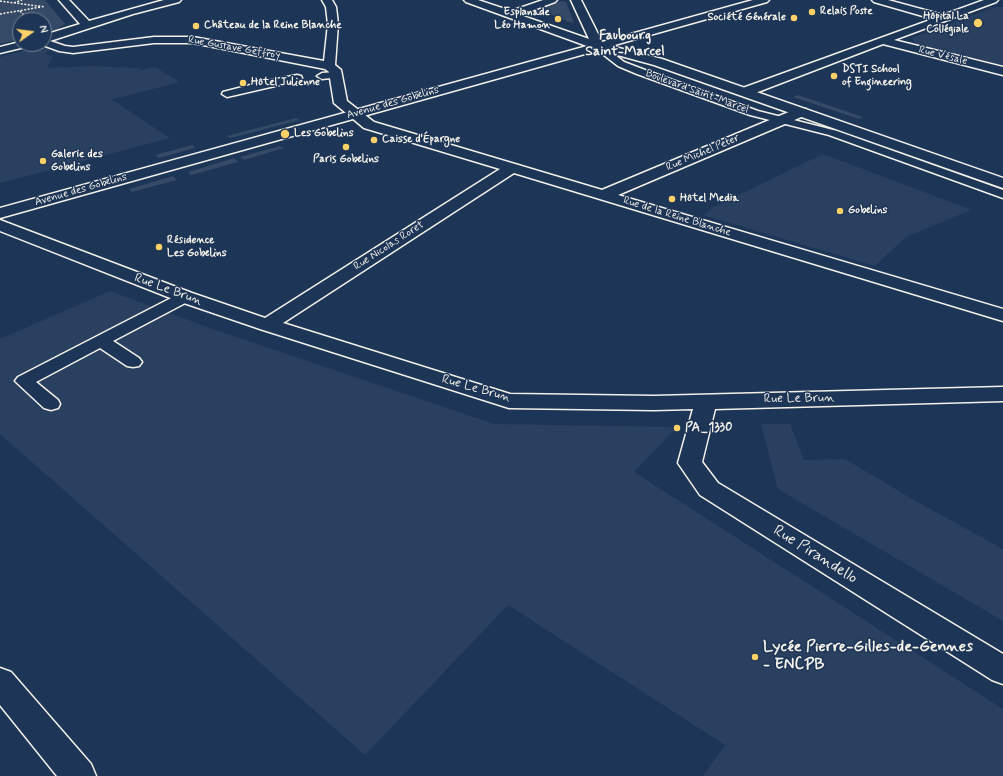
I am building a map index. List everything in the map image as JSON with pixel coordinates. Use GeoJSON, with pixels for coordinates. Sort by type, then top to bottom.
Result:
{"type":"FeatureCollection","features":[{"type":"Feature","properties":{"kind":"street"},"geometry":{"type":"LineString","coordinates":[[64,0],[88,25]]}},
{"type":"Feature","properties":{"kind":"street"},"geometry":{"type":"LineString","coordinates":[[52,37],[129,12],[176,0]]}},
{"type":"Feature","properties":{"kind":"street","name":"Rue de la Reine Blanche"},"geometry":{"type":"LineString","coordinates":[[327,0],[331,7],[333,24],[329,72],[341,103],[353,114],[369,125],[1003,315]]}},
{"type":"Feature","properties":{"kind":"street"},"geometry":{"type":"LineString","coordinates":[[469,0],[598,46]]}},
{"type":"Feature","properties":{"kind":"street"},"geometry":{"type":"LineString","coordinates":[[510,15],[552,0]]}},
{"type":"Feature","properties":{"kind":"street"},"geometry":{"type":"LineString","coordinates":[[576,0],[598,46]]}},
{"type":"Feature","properties":{"kind":"street","name":"Avenue des Gobelins"},"geometry":{"type":"LineString","coordinates":[[0,213],[764,0]]}},
{"type":"Feature","properties":{"kind":"street"},"geometry":{"type":"LineString","coordinates":[[877,0],[943,18]]}},
{"type":"Feature","properties":{"kind":"street"},"geometry":{"type":"LineString","coordinates":[[745,92],[993,0]]}},
{"type":"Feature","properties":{"kind":"street","name":"Rue Gustave Geffroy"},"geometry":{"type":"LineString","coordinates":[[52,43],[68,50],[154,40],[192,40],[329,72]]}},
{"type":"Feature","properties":{"kind":"street","name":"Rue Vésale"},"geometry":{"type":"LineString","coordinates":[[883,41],[1003,71]]}},
{"type":"Feature","properties":{"kind":"street","name":"Boulevard Saint-Marcel"},"geometry":{"type":"LineString","coordinates":[[598,46],[658,62],[1003,183]]}},
{"type":"Feature","properties":{"kind":"street"},"geometry":{"type":"LineString","coordinates":[[0,50],[12,47]]}},
{"type":"Feature","properties":{"kind":"street","name":"Rue Michel Peter"},"geometry":{"type":"LineString","coordinates":[[604,195],[801,112]]}},
{"type":"Feature","properties":{"kind":"street","name":"Rue Nicolas Roret"},"geometry":{"type":"LineString","coordinates":[[267,325],[512,168]]}},
{"type":"Feature","properties":{"kind":"street","name":"Rue Le Brun"},"geometry":{"type":"LineString","coordinates":[[0,225],[185,297],[267,325],[509,400],[654,403],[1003,394]]}},
{"type":"Feature","properties":{"kind":"street","name":"Rue Pirandello"},"geometry":{"type":"LineString","coordinates":[[706,401],[690,463],[709,489],[1003,670]]}},
{"type":"Feature","properties":{"kind":"street"},"geometry":{"type":"LineString","coordinates":[[0,682],[79,776]]}},
{"type":"Feature","properties":{"kind":"lane","name":"Boulevard Saint-Marcel"},"geometry":{"type":"LineString","coordinates":[[598,46],[621,64],[754,113],[833,133],[1003,194]]}},
{"type":"Feature","properties":{"kind":"lane"},"geometry":{"type":"LineString","coordinates":[[227,94],[297,78]]}},
{"type":"Feature","properties":{"kind":"lane"},"geometry":{"type":"LineString","coordinates":[[51,404],[24,381],[185,297]]}},
{"type":"Feature","properties":{"kind":"lane"},"geometry":{"type":"LineString","coordinates":[[102,341],[133,362]]}},
{"type":"Feature","properties":{"kind":"path"},"geometry":{"type":"LineString","coordinates":[[14,3],[22,0]]}},
{"type":"Feature","properties":{"kind":"path"},"geometry":{"type":"LineString","coordinates":[[0,1],[45,7]]}},
{"type":"Feature","properties":{"kind":"path"},"geometry":{"type":"LineString","coordinates":[[42,3],[45,7]]}},
{"type":"Feature","properties":{"kind":"path"},"geometry":{"type":"LineString","coordinates":[[0,14],[50,6]]}},
{"type":"Feature","properties":{"kind":"shaded area"},"geometry":{"type":"Polygon","coordinates":[[[0,0],[45,0],[65,24],[52,31],[52,12],[12,12],[12,41],[0,44],[0,0]]]}},
{"type":"Feature","properties":{"kind":"shaded area"},"geometry":{"type":"Polygon","coordinates":[[[561,1],[566,2],[574,23],[541,10],[561,1]]]}},
{"type":"Feature","properties":{"kind":"shaded area","name":"Hôpital La Collégiale"},"geometry":{"type":"Polygon","coordinates":[[[995,7],[1003,7],[1003,66],[917,45],[912,38],[995,7]]]}},
{"type":"Feature","properties":{"kind":"shaded area"},"geometry":{"type":"Polygon","coordinates":[[[19,52],[48,52],[44,53],[53,57],[47,68],[94,66],[136,68],[142,70],[155,67],[180,82],[110,100],[116,102],[170,138],[0,183],[0,57],[19,52]]]}},
{"type":"Feature","properties":{"kind":"shaded area"},"geometry":{"type":"Polygon","coordinates":[[[798,95],[863,117],[859,119],[793,97],[798,95]]]}},
{"type":"Feature","properties":{"kind":"shaded area"},"geometry":{"type":"Polygon","coordinates":[[[296,118],[300,120],[230,138],[227,136],[296,118]]]}},
{"type":"Feature","properties":{"kind":"shaded area"},"geometry":{"type":"Polygon","coordinates":[[[192,145],[195,148],[159,158],[155,155],[192,145]]]}},
{"type":"Feature","properties":{"kind":"shaded area"},"geometry":{"type":"Polygon","coordinates":[[[280,146],[284,148],[244,160],[240,157],[280,146]]]}},
{"type":"Feature","properties":{"kind":"shaded area","name":"Gobelins"},"geometry":{"type":"Polygon","coordinates":[[[823,154],[971,210],[906,237],[875,266],[703,215],[714,207],[823,154]]]}},
{"type":"Feature","properties":{"kind":"shaded area"},"geometry":{"type":"Polygon","coordinates":[[[234,158],[238,162],[191,175],[188,172],[234,158]]]}},
{"type":"Feature","properties":{"kind":"shaded area"},"geometry":{"type":"Polygon","coordinates":[[[173,176],[177,180],[132,192],[129,189],[173,176]]]}},
{"type":"Feature","properties":{"kind":"shaded area"},"geometry":{"type":"Polygon","coordinates":[[[110,291],[210,328],[494,424],[677,427],[634,472],[1003,709],[1003,776],[703,776],[725,745],[508,605],[365,755],[0,434],[0,339],[110,291]]]}},
{"type":"Feature","properties":{"kind":"shaded area"},"geometry":{"type":"Polygon","coordinates":[[[761,424],[790,424],[804,460],[845,459],[914,500],[1003,549],[1003,621],[778,489],[761,424]]]}},
{"type":"Feature","properties":{"kind":"place","name":"Relais Poste"},"geometry":{"type":"Point","coordinates":[812,12]}},
{"type":"Feature","properties":{"kind":"place","name":"Société Générale"},"geometry":{"type":"Point","coordinates":[794,18]}},
{"type":"Feature","properties":{"kind":"place","name":"Esplanade Léo Hamon"},"geometry":{"type":"Point","coordinates":[558,19]}},
{"type":"Feature","properties":{"kind":"place","name":"Hôpital La Collégiale"},"geometry":{"type":"Point","coordinates":[978,23]}},
{"type":"Feature","properties":{"kind":"place","name":"Château de la Reine Blanche"},"geometry":{"type":"Point","coordinates":[196,26]}},
{"type":"Feature","properties":{"kind":"place","name":"DSTI School of Engineering"},"geometry":{"type":"Point","coordinates":[834,76]}},
{"type":"Feature","properties":{"kind":"place","name":"Hôtel Julienne"},"geometry":{"type":"Point","coordinates":[243,83]}},
{"type":"Feature","properties":{"kind":"place","name":"Les Gobelins"},"geometry":{"type":"Point","coordinates":[285,134]}},
{"type":"Feature","properties":{"kind":"place","name":"Caisse d'Épargne"},"geometry":{"type":"Point","coordinates":[374,140]}},
{"type":"Feature","properties":{"kind":"place","name":"Paris Gobelins"},"geometry":{"type":"Point","coordinates":[346,147]}},
{"type":"Feature","properties":{"kind":"place","name":"Galerie des Gobelins"},"geometry":{"type":"Point","coordinates":[43,161]}},
{"type":"Feature","properties":{"kind":"place","name":"Hôtel Media"},"geometry":{"type":"Point","coordinates":[672,199]}},
{"type":"Feature","properties":{"kind":"place","name":"Gobelins"},"geometry":{"type":"Point","coordinates":[840,211]}},
{"type":"Feature","properties":{"kind":"place","name":"Résidence Les Gobelins"},"geometry":{"type":"Point","coordinates":[159,247]}},
{"type":"Feature","properties":{"kind":"place","name":"PA_1330"},"geometry":{"type":"Point","coordinates":[677,428]}},
{"type":"Feature","properties":{"kind":"place","name":"Lycée Pierre-Gilles-de-Gennes - ENCPB"},"geometry":{"type":"Point","coordinates":[755,657]}},
{"type":"Feature","properties":{"kind":"district","name":"Faubourg Saint-Marcel"},"geometry":{"type":"Point","coordinates":[625,44]}}]}
